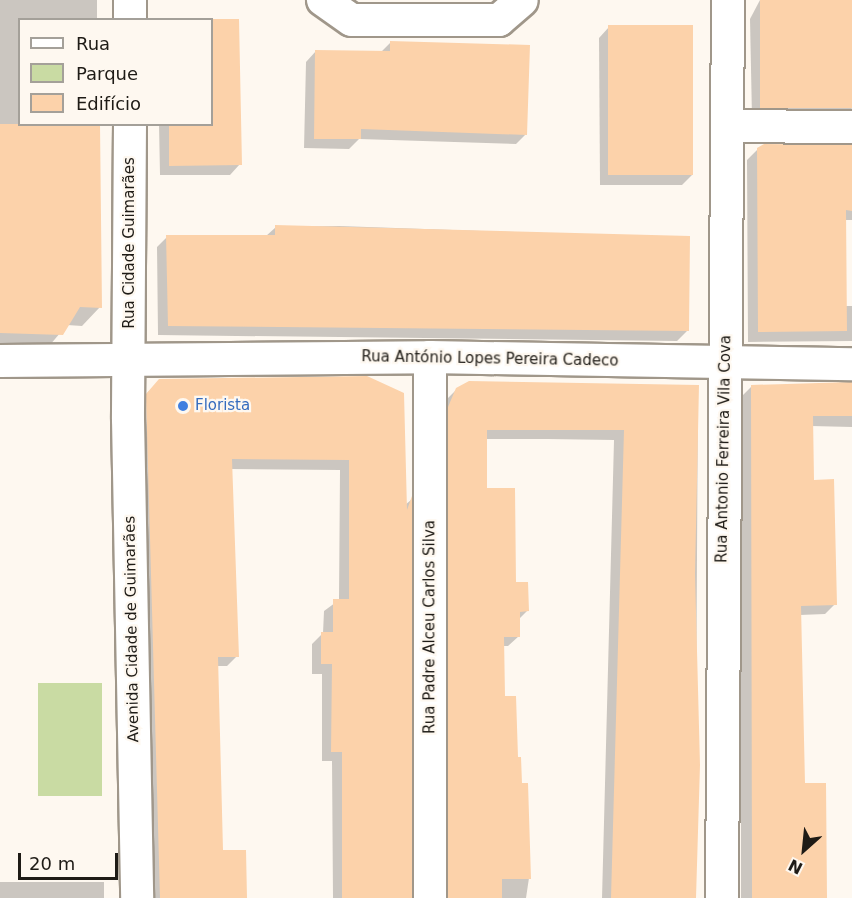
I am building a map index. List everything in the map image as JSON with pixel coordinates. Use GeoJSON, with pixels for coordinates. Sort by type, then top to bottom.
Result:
{"type":"FeatureCollection","features":[{"type":"Feature","properties":{"kind":"street"},"geometry":{"type":"LineString","coordinates":[[130,0],[130,18]]}},
{"type":"Feature","properties":{"kind":"street"},"geometry":{"type":"LineString","coordinates":[[323,0],[352,20],[499,20],[522,0]]}},
{"type":"Feature","properties":{"kind":"street","name":"Rua Antonio Ferreira Vila Cova"},"geometry":{"type":"LineString","coordinates":[[722,898],[728,0]]}},
{"type":"Feature","properties":{"kind":"street","name":"Rua Cidade Guimarães"},"geometry":{"type":"LineString","coordinates":[[128,361],[130,126]]}},
{"type":"Feature","properties":{"kind":"street"},"geometry":{"type":"LineString","coordinates":[[728,126],[852,128]]}},
{"type":"Feature","properties":{"kind":"street","name":"Rua António Lopes Pereira Cadeco"},"geometry":{"type":"LineString","coordinates":[[0,361],[430,357],[852,364]]}},
{"type":"Feature","properties":{"kind":"street","name":"Rua Padre Alceu Carlos Silva"},"geometry":{"type":"LineString","coordinates":[[430,357],[430,898]]}},
{"type":"Feature","properties":{"kind":"street","name":"Avenida Cidade de Guimarães"},"geometry":{"type":"LineString","coordinates":[[128,361],[137,898]]}},
{"type":"Feature","properties":{"kind":"green space"},"geometry":{"type":"Polygon","coordinates":[[[38,683],[102,683],[102,796],[38,796],[38,683]]]}},
{"type":"Feature","properties":{"kind":"building"},"geometry":{"type":"Polygon","coordinates":[[[760,0],[852,0],[852,108],[760,108],[760,0]]]}},
{"type":"Feature","properties":{"kind":"building"},"geometry":{"type":"Polygon","coordinates":[[[213,19],[239,19],[242,165],[169,166],[169,126],[213,126],[213,19]]]}},
{"type":"Feature","properties":{"kind":"building"},"geometry":{"type":"Polygon","coordinates":[[[608,25],[693,25],[693,175],[608,175],[608,25]]]}},
{"type":"Feature","properties":{"kind":"building"},"geometry":{"type":"Polygon","coordinates":[[[390,41],[530,45],[527,135],[361,129],[361,139],[314,139],[315,50],[390,51],[390,41]]]}},
{"type":"Feature","properties":{"kind":"building"},"geometry":{"type":"Polygon","coordinates":[[[0,124],[100,126],[102,308],[80,307],[63,335],[0,333],[0,124]]]}},
{"type":"Feature","properties":{"kind":"building"},"geometry":{"type":"Polygon","coordinates":[[[764,144],[852,145],[852,211],[846,210],[847,331],[758,332],[757,148],[764,144]]]}},
{"type":"Feature","properties":{"kind":"building"},"geometry":{"type":"Polygon","coordinates":[[[275,225],[690,236],[689,331],[168,326],[166,235],[275,235],[275,225]]]}},
{"type":"Feature","properties":{"kind":"building"},"geometry":{"type":"Polygon","coordinates":[[[367,376],[404,393],[407,510],[412,496],[412,898],[342,898],[342,752],[331,752],[332,664],[321,664],[321,632],[333,632],[333,599],[349,599],[349,460],[232,459],[239,657],[218,657],[223,850],[246,850],[247,898],[160,898],[146,394],[159,379],[367,376]]]}},
{"type":"Feature","properties":{"kind":"building"},"geometry":{"type":"Polygon","coordinates":[[[469,381],[699,385],[695,574],[700,765],[696,898],[611,898],[624,430],[487,430],[487,488],[515,488],[516,582],[528,582],[529,611],[520,612],[520,637],[504,637],[505,696],[516,696],[518,757],[521,757],[522,783],[528,783],[531,879],[502,879],[502,898],[448,898],[448,407],[456,388],[469,381]]]}},
{"type":"Feature","properties":{"kind":"building"},"geometry":{"type":"Polygon","coordinates":[[[852,382],[852,416],[813,416],[814,480],[834,479],[837,605],[801,606],[805,783],[826,783],[827,898],[752,898],[751,385],[852,382]]]}},
{"type":"Feature","properties":{"kind":"place","name":"Florista"},"geometry":{"type":"Point","coordinates":[183,406]}}]}
